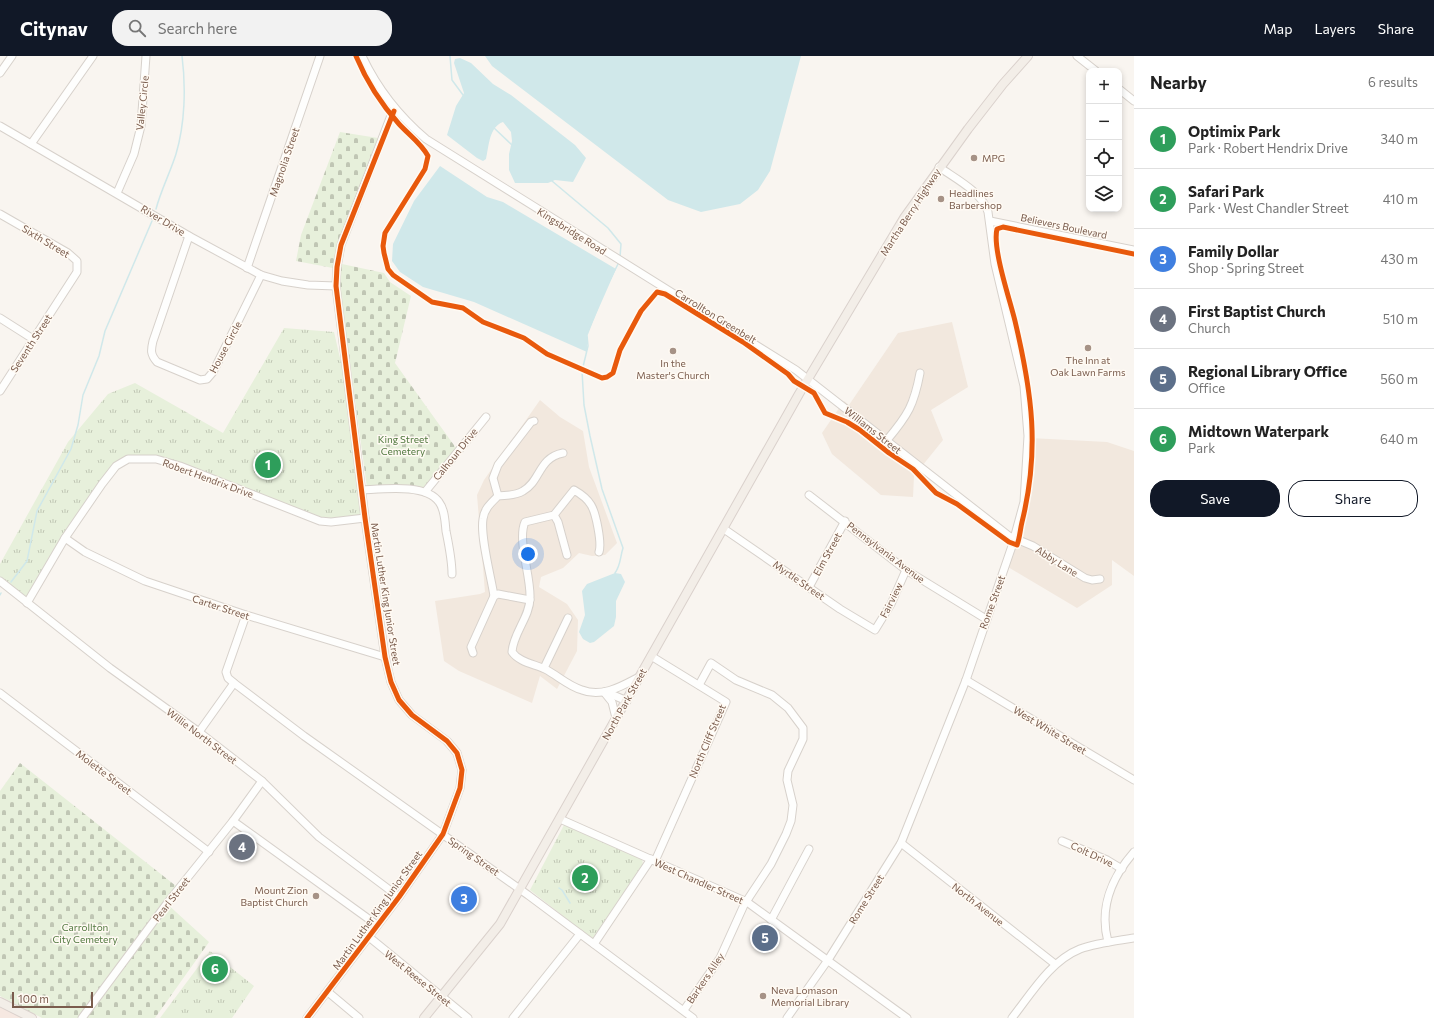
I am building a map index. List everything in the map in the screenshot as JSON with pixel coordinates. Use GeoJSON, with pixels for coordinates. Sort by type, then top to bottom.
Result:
{"type":"FeatureCollection","features":[{"type":"Feature","properties":{"kind":"main road","name":"Martha Berry Highway"},"geometry":{"type":"LineString","coordinates":[[808,379],[904,218],[939,167],[1003,84],[1028,56]]}},
{"type":"Feature","properties":{"kind":"main road","name":"North Park Street"},"geometry":{"type":"LineString","coordinates":[[424,1018],[500,924],[808,379]]}},
{"type":"Feature","properties":{"kind":"main road"},"geometry":{"type":"LineString","coordinates":[[0,1002],[32,1018]]}},
{"type":"Feature","properties":{"kind":"street"},"geometry":{"type":"LineString","coordinates":[[0,73],[12,56]]}},
{"type":"Feature","properties":{"kind":"street"},"geometry":{"type":"LineString","coordinates":[[32,144],[93,56]]}},
{"type":"Feature","properties":{"kind":"street","name":"Valley Circle"},"geometry":{"type":"LineString","coordinates":[[117,193],[134,154],[141,126],[146,56]]}},
{"type":"Feature","properties":{"kind":"street","name":"Magnolia Street"},"geometry":{"type":"LineString","coordinates":[[247,268],[320,56]]}},
{"type":"Feature","properties":{"kind":"street","name":"Kingsbridge Road"},"geometry":{"type":"LineString","coordinates":[[362,56],[373,78],[395,109],[411,126],[435,145],[723,324],[808,379]]}},
{"type":"Feature","properties":{"kind":"street"},"geometry":{"type":"LineString","coordinates":[[1077,56],[1092,68]]}},
{"type":"Feature","properties":{"kind":"street"},"geometry":{"type":"LineString","coordinates":[[1122,91],[1134,101]]}},
{"type":"Feature","properties":{"kind":"street","name":"Martin Luther King Junior Street"},"geometry":{"type":"LineString","coordinates":[[307,1018],[399,897],[443,834],[460,788],[462,770],[458,759],[447,741],[412,715],[399,700],[391,682],[385,657],[365,518],[336,286],[337,267],[341,245],[390,118],[395,109]]}},
{"type":"Feature","properties":{"kind":"street","name":"River Drive"},"geometry":{"type":"LineString","coordinates":[[0,126],[189,236],[261,275],[308,285],[336,286]]}},
{"type":"Feature","properties":{"kind":"street","name":"Rome Street"},"geometry":{"type":"LineString","coordinates":[[787,1018],[828,960],[901,843],[966,680],[1014,539],[1024,502],[1028,448],[1026,408],[1020,368],[995,264],[990,221],[986,204],[979,196],[939,167]]}},
{"type":"Feature","properties":{"kind":"street","name":"Sixth Street"},"geometry":{"type":"LineString","coordinates":[[0,214],[68,252],[77,261],[77,272],[62,296]]}},
{"type":"Feature","properties":{"kind":"street","name":"Believers Boulevard"},"geometry":{"type":"LineString","coordinates":[[990,221],[1134,250]]}},
{"type":"Feature","properties":{"kind":"street","name":"House Circle"},"geometry":{"type":"LineString","coordinates":[[189,236],[150,351],[157,362],[200,380],[207,379],[216,367],[261,275]]}},
{"type":"Feature","properties":{"kind":"street","name":"Seventh Street"},"geometry":{"type":"LineString","coordinates":[[0,391],[62,296]]}},
{"type":"Feature","properties":{"kind":"street"},"geometry":{"type":"LineString","coordinates":[[0,318],[33,339]]}},
{"type":"Feature","properties":{"kind":"street"},"geometry":{"type":"LineString","coordinates":[[887,440],[910,409],[916,394],[920,373]]}},
{"type":"Feature","properties":{"kind":"street","name":"Williams Street"},"geometry":{"type":"LineString","coordinates":[[808,379],[1014,539]]}},
{"type":"Feature","properties":{"kind":"street","name":"Calhoun Drive"},"geometry":{"type":"LineString","coordinates":[[425,492],[486,417]]}},
{"type":"Feature","properties":{"kind":"street"},"geometry":{"type":"LineString","coordinates":[[498,496],[493,478],[498,465],[534,421]]}},
{"type":"Feature","properties":{"kind":"street"},"geometry":{"type":"LineString","coordinates":[[473,653],[471,646],[494,596],[482,520],[488,505],[498,496],[514,495],[524,491],[552,455],[563,453]]}},
{"type":"Feature","properties":{"kind":"street","name":"Robert Hendrix Drive"},"geometry":{"type":"LineString","coordinates":[[27,603],[65,538],[116,466],[128,459],[156,459],[180,466],[320,521],[335,522],[365,518]]}},
{"type":"Feature","properties":{"kind":"street"},"geometry":{"type":"LineString","coordinates":[[362,490],[397,489],[425,492],[430,494],[439,502],[444,513],[452,563],[452,574]]}},
{"type":"Feature","properties":{"kind":"street"},"geometry":{"type":"LineString","coordinates":[[599,552],[600,548],[598,533],[592,506],[585,497],[574,490],[554,515],[525,522],[523,527],[523,542],[530,580],[530,600],[529,608],[512,645],[512,652],[520,659],[544,668],[582,691],[604,692],[620,688],[639,677]]}},
{"type":"Feature","properties":{"kind":"street","name":"Pennsylvania Avenue"},"geometry":{"type":"LineString","coordinates":[[809,495],[845,521],[906,570],[986,618]]}},
{"type":"Feature","properties":{"kind":"street"},"geometry":{"type":"LineString","coordinates":[[554,515],[558,522],[567,556]]}},
{"type":"Feature","properties":{"kind":"street","name":"Elm Street"},"geometry":{"type":"LineString","coordinates":[[809,587],[845,521]]}},
{"type":"Feature","properties":{"kind":"street","name":"Myrtle Street"},"geometry":{"type":"LineString","coordinates":[[724,529],[875,630]]}},
{"type":"Feature","properties":{"kind":"street","name":"Carter Street"},"geometry":{"type":"LineString","coordinates":[[65,538],[85,552],[145,582],[246,615],[385,657]]}},
{"type":"Feature","properties":{"kind":"street","name":"Abby Lane"},"geometry":{"type":"LineString","coordinates":[[1014,539],[1034,546],[1085,578],[1092,580],[1100,579]]}},
{"type":"Feature","properties":{"kind":"street","name":"Fairview"},"geometry":{"type":"LineString","coordinates":[[875,630],[891,604],[906,570]]}},
{"type":"Feature","properties":{"kind":"street","name":"Willie North Street"},"geometry":{"type":"LineString","coordinates":[[0,581],[110,668],[262,781],[319,837],[399,897]]}},
{"type":"Feature","properties":{"kind":"street"},"geometry":{"type":"LineString","coordinates":[[494,596],[498,594],[530,600]]}},
{"type":"Feature","properties":{"kind":"street"},"geometry":{"type":"LineString","coordinates":[[198,732],[234,683],[228,678],[226,672],[246,615]]}},
{"type":"Feature","properties":{"kind":"street"},"geometry":{"type":"LineString","coordinates":[[544,668],[568,618]]}},
{"type":"Feature","properties":{"kind":"street","name":"North Cliff Street"},"geometry":{"type":"LineString","coordinates":[[594,944],[653,860],[726,702],[651,656]]}},
{"type":"Feature","properties":{"kind":"street","name":"Barkers Alley"},"geometry":{"type":"LineString","coordinates":[[684,1010],[720,958],[747,902],[771,864],[790,821],[793,805],[787,780],[788,771],[803,739],[803,728],[788,708],[772,695],[736,680],[711,663],[699,685]]}},
{"type":"Feature","properties":{"kind":"street","name":"West White Street"},"geometry":{"type":"LineString","coordinates":[[966,680],[1134,780]]}},
{"type":"Feature","properties":{"kind":"street","name":"Spring Street"},"geometry":{"type":"LineString","coordinates":[[234,683],[304,736],[520,888],[693,1018]]}},
{"type":"Feature","properties":{"kind":"street"},"geometry":{"type":"LineString","coordinates":[[604,692],[627,701]]}},
{"type":"Feature","properties":{"kind":"street"},"geometry":{"type":"LineString","coordinates":[[604,692],[612,702],[616,718]]}},
{"type":"Feature","properties":{"kind":"street","name":"Molette Street"},"geometry":{"type":"LineString","coordinates":[[0,693],[208,852]]}},
{"type":"Feature","properties":{"kind":"street","name":"Pearl Street"},"geometry":{"type":"LineString","coordinates":[[82,1018],[168,902],[233,821],[262,781]]}},
{"type":"Feature","properties":{"kind":"street","name":"West Chandler Street"},"geometry":{"type":"LineString","coordinates":[[560,819],[747,902],[907,1018]]}},
{"type":"Feature","properties":{"kind":"street"},"geometry":{"type":"LineString","coordinates":[[233,821],[377,925]]}},
{"type":"Feature","properties":{"kind":"street","name":"Colt Drive"},"geometry":{"type":"LineString","coordinates":[[1062,841],[1107,860],[1122,869]]}},
{"type":"Feature","properties":{"kind":"street","name":"North Avenue"},"geometry":{"type":"LineString","coordinates":[[901,843],[1055,964]]}},
{"type":"Feature","properties":{"kind":"street"},"geometry":{"type":"LineString","coordinates":[[771,920],[809,849]]}},
{"type":"Feature","properties":{"kind":"street"},"geometry":{"type":"LineString","coordinates":[[1108,942],[1105,924],[1107,901],[1110,889],[1134,852]]}},
{"type":"Feature","properties":{"kind":"street"},"geometry":{"type":"LineString","coordinates":[[513,1018],[580,934]]}},
{"type":"Feature","properties":{"kind":"street","name":"West Reese Street"},"geometry":{"type":"LineString","coordinates":[[369,937],[468,1018]]}},
{"type":"Feature","properties":{"kind":"street"},"geometry":{"type":"LineString","coordinates":[[1012,1018],[1055,964],[1080,949],[1108,942],[1134,938]]}},
{"type":"Feature","properties":{"kind":"street"},"geometry":{"type":"LineString","coordinates":[[328,992],[359,1018]]}},
{"type":"Feature","properties":{"kind":"shaded area"},"geometry":{"type":"Polygon","coordinates":[[[952,322],[968,387],[931,410],[943,440],[914,476],[913,497],[881,495],[832,454],[822,433],[844,401],[849,405],[898,333],[952,322]]]}},
{"type":"Feature","properties":{"kind":"shaded area"},"geometry":{"type":"Polygon","coordinates":[[[540,400],[560,417],[583,431],[589,467],[617,543],[605,555],[592,556],[579,553],[563,568],[541,577],[539,587],[567,604],[578,620],[577,651],[557,689],[540,676],[532,703],[459,671],[444,661],[435,601],[485,592],[477,495],[484,480],[540,400]]]}},
{"type":"Feature","properties":{"kind":"shaded area"},"geometry":{"type":"Polygon","coordinates":[[[1030,438],[1107,442],[1134,451],[1134,576],[1112,560],[1112,585],[1077,608],[1008,567],[1019,531],[1030,438]]]}},
{"type":"Feature","properties":{"kind":"shaded area"},"geometry":{"type":"Polygon","coordinates":[[[0,1006],[24,1018],[0,1018],[0,1006]]]}},
{"type":"Feature","properties":{"kind":"green space"},"geometry":{"type":"Polygon","coordinates":[[[340,132],[378,138],[339,241],[333,268],[296,261],[301,235],[340,132]]]}},
{"type":"Feature","properties":{"kind":"green space","name":"King Street Cemetery"},"geometry":{"type":"Polygon","coordinates":[[[342,264],[384,273],[390,282],[411,296],[395,363],[456,448],[424,488],[367,488],[339,281],[342,264]]]}},
{"type":"Feature","properties":{"kind":"green space"},"geometry":{"type":"Polygon","coordinates":[[[284,328],[334,332],[352,410],[365,518],[331,522],[180,466],[141,458],[116,466],[27,603],[0,581],[0,564],[68,442],[108,394],[135,383],[223,433],[284,328]]]}},
{"type":"Feature","properties":{"kind":"green space","name":"Carrollton City Cemetery"},"geometry":{"type":"Polygon","coordinates":[[[20,763],[176,886],[165,902],[209,942],[155,1018],[42,1018],[0,996],[0,791],[20,763]]]}},
{"type":"Feature","properties":{"kind":"green space"},"geometry":{"type":"Polygon","coordinates":[[[564,825],[642,858],[643,865],[593,938],[591,938],[530,890],[564,825]]]}},
{"type":"Feature","properties":{"kind":"green space"},"geometry":{"type":"Polygon","coordinates":[[[210,951],[254,986],[232,1018],[160,1018],[210,951]]]}},
{"type":"Feature","properties":{"kind":"water"},"geometry":{"type":"Polygon","coordinates":[[[485,56],[801,56],[770,171],[758,190],[740,204],[701,212],[668,200],[492,66],[485,56]]]}},
{"type":"Feature","properties":{"kind":"water"},"geometry":{"type":"Polygon","coordinates":[[[460,58],[471,63],[493,84],[511,95],[575,145],[586,158],[573,182],[555,180],[548,183],[515,183],[509,170],[509,154],[512,141],[511,132],[503,122],[498,124],[492,132],[486,159],[483,161],[447,135],[456,106],[464,93],[454,63],[455,59],[460,58]]]}},
{"type":"Feature","properties":{"kind":"water"},"geometry":{"type":"Polygon","coordinates":[[[440,166],[487,197],[503,202],[616,269],[587,335],[587,352],[474,302],[423,287],[400,272],[392,261],[393,244],[414,201],[440,166]]]}},
{"type":"Feature","properties":{"kind":"water"},"geometry":{"type":"Polygon","coordinates":[[[615,573],[621,574],[625,582],[616,601],[616,617],[614,626],[594,642],[590,643],[583,639],[579,632],[585,615],[582,591],[587,584],[615,573]]]}},
{"type":"Feature","properties":{"kind":"waterway"},"geometry":{"type":"LineString","coordinates":[[156,209],[179,142],[184,105],[182,56]]}},
{"type":"Feature","properties":{"kind":"waterway"},"geometry":{"type":"LineString","coordinates":[[450,56],[452,80],[463,95]]}},
{"type":"Feature","properties":{"kind":"waterway"},"geometry":{"type":"LineString","coordinates":[[493,127],[512,145]]}},
{"type":"Feature","properties":{"kind":"waterway"},"geometry":{"type":"LineString","coordinates":[[552,181],[608,228],[621,244],[620,257]]}},
{"type":"Feature","properties":{"kind":"waterway"},"geometry":{"type":"LineString","coordinates":[[11,582],[27,561],[37,511],[71,449],[78,425],[83,395],[99,356],[105,331],[152,221]]}},
{"type":"Feature","properties":{"kind":"waterway"},"geometry":{"type":"LineString","coordinates":[[610,280],[619,262]]}},
{"type":"Feature","properties":{"kind":"waterway"},"geometry":{"type":"LineString","coordinates":[[598,307],[587,335],[588,346],[582,371],[584,405],[602,489],[623,548],[615,573]]}},
{"type":"Feature","properties":{"kind":"waterway"},"geometry":{"type":"LineString","coordinates":[[559,888],[562,890],[570,903]]}},
{"type":"Feature","properties":{"kind":"cycle path","name":"Carrollton Greenbelt"},"geometry":{"type":"LineString","coordinates":[[356,56],[375,92],[387,109],[399,124],[422,147],[428,156],[425,169],[385,233],[383,246],[384,253],[388,269],[393,275],[432,302],[463,308],[483,322],[524,338],[547,354],[602,378],[613,373],[620,350],[641,311],[657,292],[665,294],[743,342],[788,374],[794,381],[814,393],[825,413],[847,422],[860,430],[889,453],[913,469],[936,493],[957,504],[1009,542],[1017,545],[1028,495],[1031,470],[1032,421],[1021,347],[999,261],[996,238],[997,229],[1003,227],[1134,254]]}},
{"type":"Feature","properties":{"kind":"cycle path"},"geometry":{"type":"LineString","coordinates":[[307,1018],[399,897],[443,834],[460,788],[462,770],[457,753],[447,741],[412,715],[399,700],[391,682],[385,657],[365,518],[336,286],[337,267],[341,245],[394,111]]}},
{"type":"Feature","properties":{"kind":"place","name":"MPG"},"geometry":{"type":"Point","coordinates":[974,158]}},
{"type":"Feature","properties":{"kind":"place","name":"Headlines Barbershop"},"geometry":{"type":"Point","coordinates":[941,199]}},
{"type":"Feature","properties":{"kind":"place","name":"The Inn at Oak Lawn Farms"},"geometry":{"type":"Point","coordinates":[1088,348]}},
{"type":"Feature","properties":{"kind":"place","name":"In the Master's Church"},"geometry":{"type":"Point","coordinates":[673,351]}},
{"type":"Feature","properties":{"kind":"place","name":"Optimix Park"},"geometry":{"type":"Point","coordinates":[268,465]}},
{"type":"Feature","properties":{"kind":"place","name":"First Baptist Church"},"geometry":{"type":"Point","coordinates":[242,847]}},
{"type":"Feature","properties":{"kind":"place","name":"Safari Park"},"geometry":{"type":"Point","coordinates":[585,878]}},
{"type":"Feature","properties":{"kind":"place","name":"Mount Zion Baptist Church"},"geometry":{"type":"Point","coordinates":[316,896]}},
{"type":"Feature","properties":{"kind":"place","name":"Family Dollar"},"geometry":{"type":"Point","coordinates":[464,899]}},
{"type":"Feature","properties":{"kind":"place","name":"Regional Library Office"},"geometry":{"type":"Point","coordinates":[765,938]}},
{"type":"Feature","properties":{"kind":"place","name":"Midtown Waterpark"},"geometry":{"type":"Point","coordinates":[215,969]}},
{"type":"Feature","properties":{"kind":"place","name":"Neva Lomason Memorial Library"},"geometry":{"type":"Point","coordinates":[763,996]}}]}
